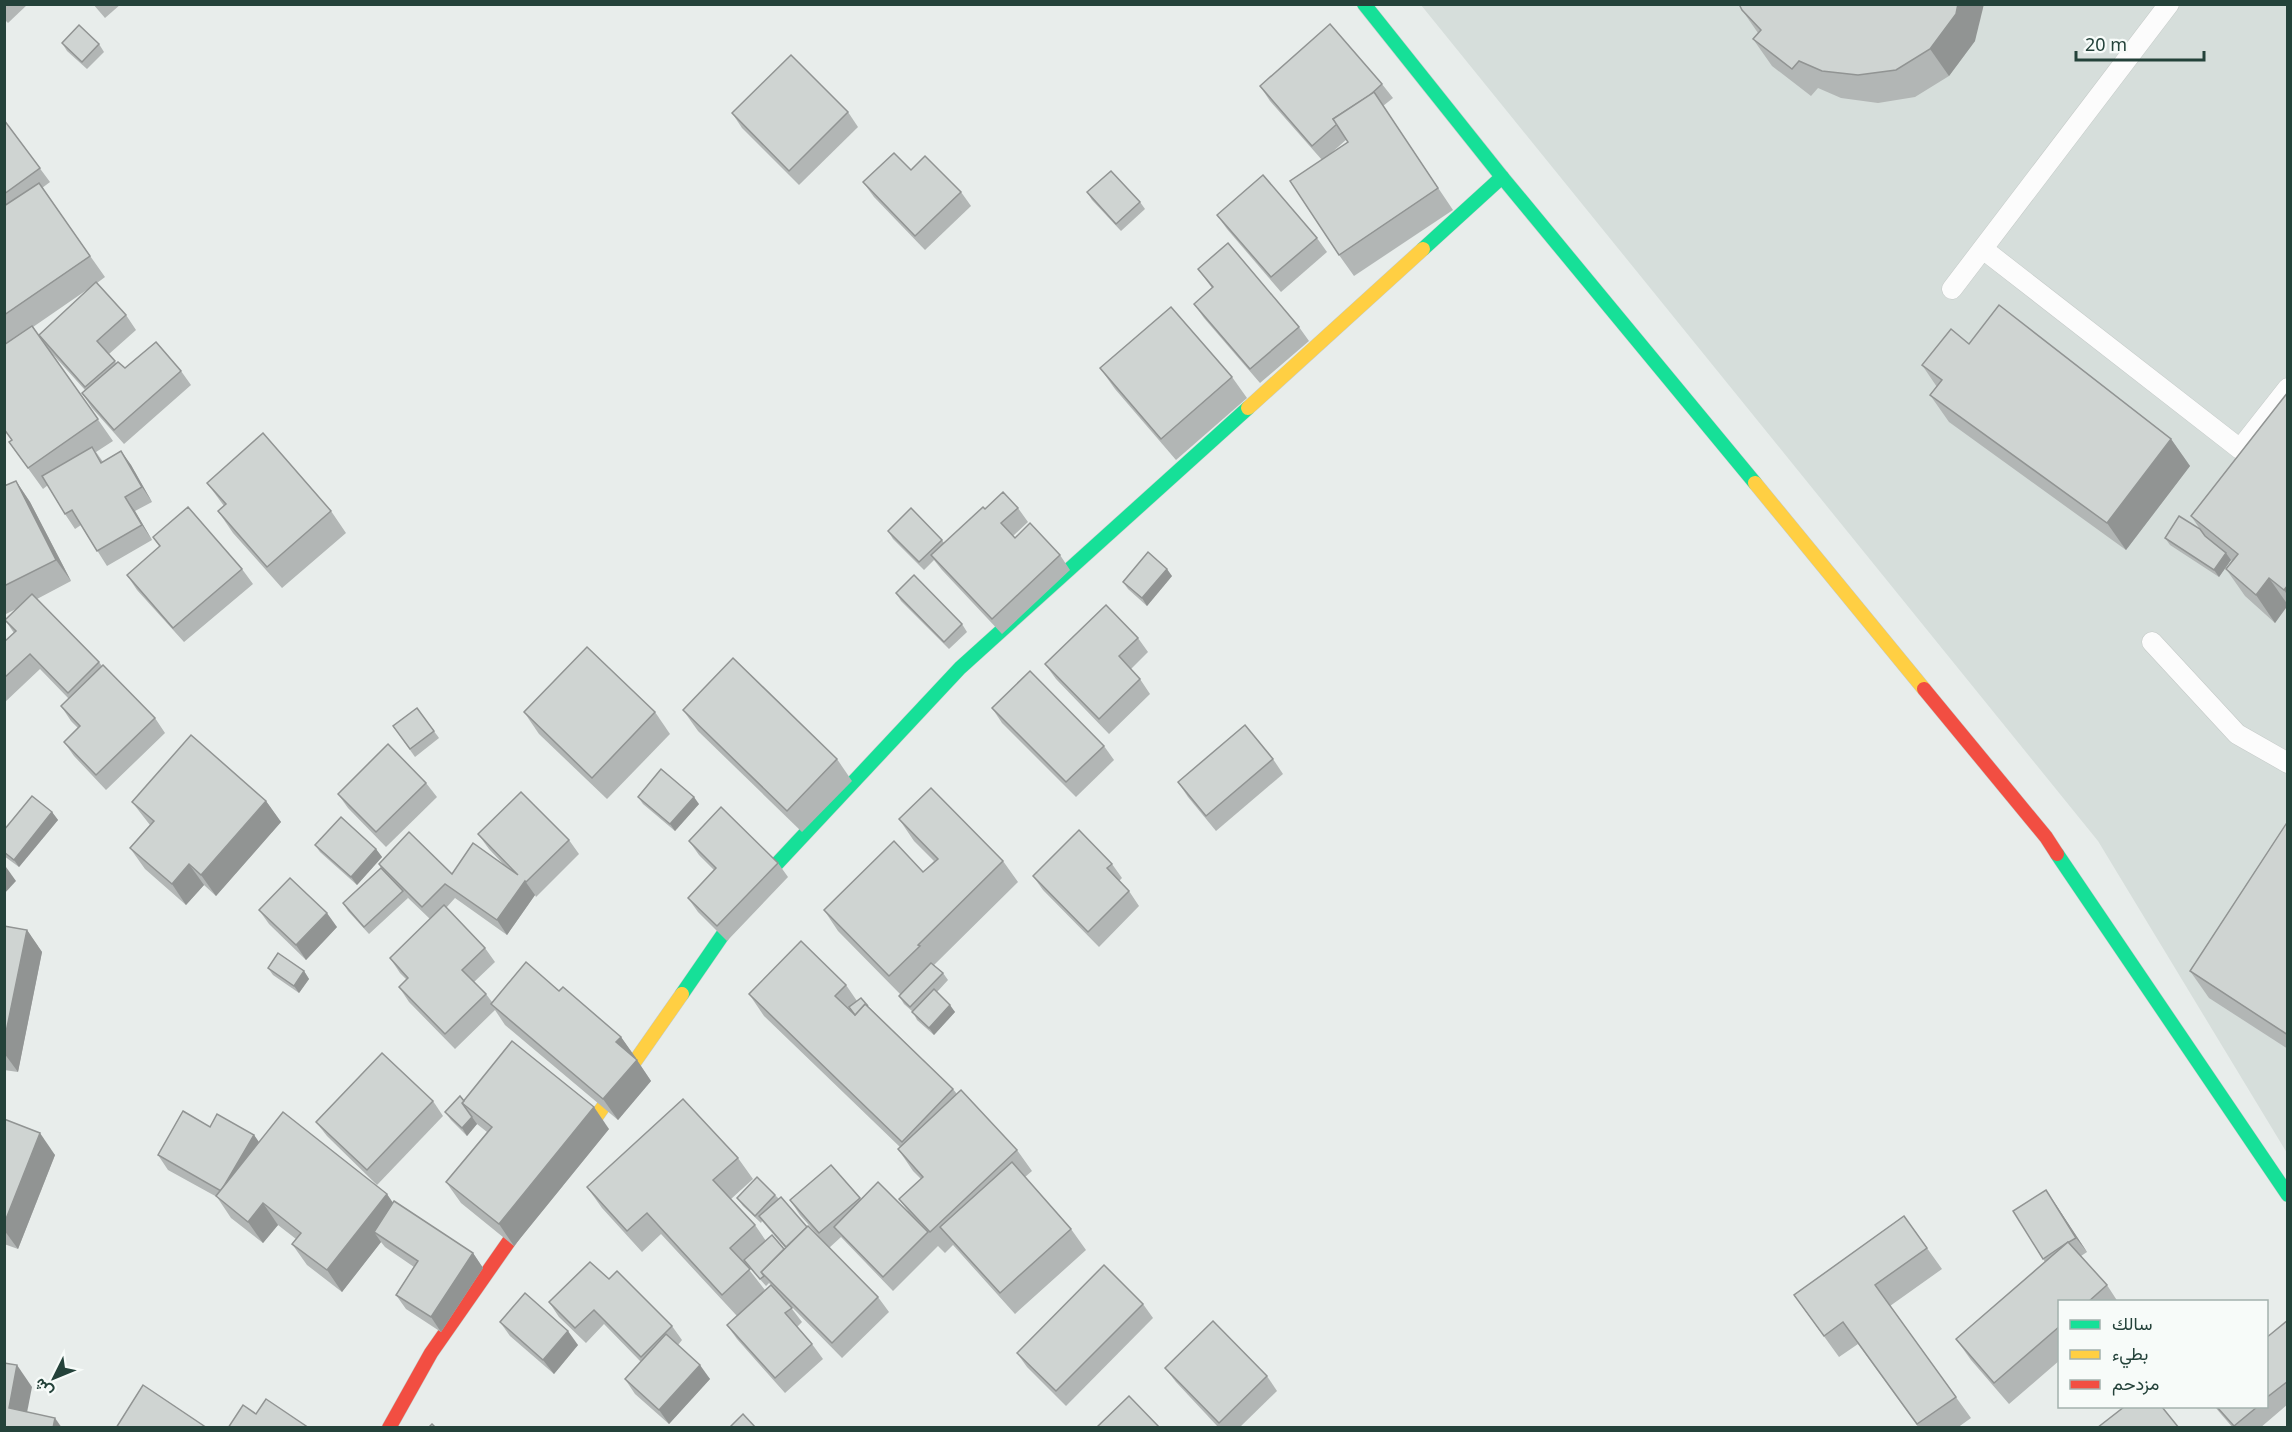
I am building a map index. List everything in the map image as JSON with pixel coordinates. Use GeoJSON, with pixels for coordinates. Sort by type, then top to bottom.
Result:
{"type":"FeatureCollection","features":[{"type":"Feature","properties":{"kind":"street"},"geometry":{"type":"LineString","coordinates":[[1364,4],[1502,177],[2046,837],[2288,1195]]}},
{"type":"Feature","properties":{"kind":"street"},"geometry":{"type":"LineString","coordinates":[[567,1158],[758,885],[960,668],[1502,177]]}},
{"type":"Feature","properties":{"kind":"street"},"geometry":{"type":"LineString","coordinates":[[389,1428],[431,1353],[540,1197]]}},
{"type":"Feature","properties":{"kind":"lane"},"geometry":{"type":"LineString","coordinates":[[1952,289],[2169,4]]}},
{"type":"Feature","properties":{"kind":"lane"},"geometry":{"type":"LineString","coordinates":[[1983,249],[2240,449],[2288,388]]}},
{"type":"Feature","properties":{"kind":"lane"},"geometry":{"type":"LineString","coordinates":[[2152,642],[2237,734],[2288,763]]}},
{"type":"Feature","properties":{"kind":"shaded area"},"geometry":{"type":"Polygon","coordinates":[[[1421,5],[2287,5],[2287,1153],[2098,841],[1421,5]]]}},
{"type":"Feature","properties":{"kind":"building"},"geometry":{"type":"Polygon","coordinates":[[[1739,4],[1958,4],[1956,14],[1930,49],[1896,70],[1858,75],[1822,71],[1799,61],[1792,69],[1753,39],[1761,30],[1739,4]]]}},
{"type":"Feature","properties":{"kind":"building"},"geometry":{"type":"Polygon","coordinates":[[[1330,24],[1382,84],[1369,96],[1333,119],[1337,124],[1312,146],[1260,86],[1330,24]]]}},
{"type":"Feature","properties":{"kind":"building"},"geometry":{"type":"Polygon","coordinates":[[[79,25],[99,44],[82,62],[62,43],[79,25]]]}},
{"type":"Feature","properties":{"kind":"building"},"geometry":{"type":"Polygon","coordinates":[[[791,55],[848,112],[789,171],[732,113],[791,55]]]}},
{"type":"Feature","properties":{"kind":"building"},"geometry":{"type":"Polygon","coordinates":[[[1374,92],[1438,188],[1339,255],[1290,181],[1348,142],[1333,119],[1374,92]]]}},
{"type":"Feature","properties":{"kind":"building"},"geometry":{"type":"Polygon","coordinates":[[[4,120],[40,168],[4,194],[4,120]]]}},
{"type":"Feature","properties":{"kind":"building"},"geometry":{"type":"Polygon","coordinates":[[[894,153],[911,170],[925,156],[961,192],[915,236],[863,182],[894,153]]]}},
{"type":"Feature","properties":{"kind":"building"},"geometry":{"type":"Polygon","coordinates":[[[1111,171],[1140,202],[1116,224],[1087,192],[1111,171]]]}},
{"type":"Feature","properties":{"kind":"building"},"geometry":{"type":"Polygon","coordinates":[[[1263,175],[1317,238],[1271,277],[1217,215],[1263,175]]]}},
{"type":"Feature","properties":{"kind":"building"},"geometry":{"type":"Polygon","coordinates":[[[39,183],[90,256],[4,315],[4,206],[39,183]]]}},
{"type":"Feature","properties":{"kind":"building"},"geometry":{"type":"Polygon","coordinates":[[[1228,243],[1299,327],[1250,369],[1194,304],[1213,287],[1198,269],[1228,243]]]}},
{"type":"Feature","properties":{"kind":"building"},"geometry":{"type":"Polygon","coordinates":[[[96,282],[126,315],[97,341],[115,361],[85,387],[39,335],[96,282]]]}},
{"type":"Feature","properties":{"kind":"building"},"geometry":{"type":"Polygon","coordinates":[[[1999,305],[2171,439],[2107,523],[1930,395],[1942,380],[1922,365],[1951,329],[1969,344],[1999,305]]]}},
{"type":"Feature","properties":{"kind":"building"},"geometry":{"type":"Polygon","coordinates":[[[1171,307],[1232,377],[1161,439],[1100,368],[1171,307]]]}},
{"type":"Feature","properties":{"kind":"building"},"geometry":{"type":"Polygon","coordinates":[[[32,326],[98,419],[28,468],[9,442],[12,440],[4,429],[4,345],[32,326]]]}},
{"type":"Feature","properties":{"kind":"building"},"geometry":{"type":"Polygon","coordinates":[[[156,342],[181,371],[114,430],[82,393],[118,362],[125,368],[156,342]]]}},
{"type":"Feature","properties":{"kind":"building"},"geometry":{"type":"Polygon","coordinates":[[[2288,392],[2288,585],[2284,590],[2269,578],[2256,595],[2226,569],[2238,554],[2191,516],[2288,392]]]}},
{"type":"Feature","properties":{"kind":"building"},"geometry":{"type":"Polygon","coordinates":[[[263,433],[331,511],[267,567],[218,511],[226,504],[207,483],[263,433]]]}},
{"type":"Feature","properties":{"kind":"building"},"geometry":{"type":"Polygon","coordinates":[[[92,447],[101,463],[121,451],[142,487],[125,497],[142,525],[97,551],[72,510],[65,514],[42,476],[92,447]]]}},
{"type":"Feature","properties":{"kind":"building"},"geometry":{"type":"Polygon","coordinates":[[[16,481],[56,560],[4,586],[4,486],[16,481]]]}},
{"type":"Feature","properties":{"kind":"building"},"geometry":{"type":"Polygon","coordinates":[[[1003,492],[1018,508],[1001,523],[1015,538],[1030,523],[1060,555],[992,619],[931,555],[983,507],[985,509],[1003,492]]]}},
{"type":"Feature","properties":{"kind":"building"},"geometry":{"type":"Polygon","coordinates":[[[188,507],[242,569],[173,628],[127,575],[160,546],[153,537],[188,507]]]}},
{"type":"Feature","properties":{"kind":"building"},"geometry":{"type":"Polygon","coordinates":[[[911,508],[942,540],[919,562],[888,531],[911,508]]]}},
{"type":"Feature","properties":{"kind":"building"},"geometry":{"type":"Polygon","coordinates":[[[2179,516],[2200,529],[2226,553],[2214,570],[2165,538],[2179,516]]]}},
{"type":"Feature","properties":{"kind":"building"},"geometry":{"type":"Polygon","coordinates":[[[1148,552],[1167,569],[1142,598],[1123,582],[1148,552]]]}},
{"type":"Feature","properties":{"kind":"building"},"geometry":{"type":"Polygon","coordinates":[[[914,575],[962,624],[944,642],[896,593],[914,575]]]}},
{"type":"Feature","properties":{"kind":"building"},"geometry":{"type":"Polygon","coordinates":[[[32,594],[99,662],[68,693],[30,654],[4,678],[4,642],[16,631],[5,620],[32,594]]]}},
{"type":"Feature","properties":{"kind":"building"},"geometry":{"type":"Polygon","coordinates":[[[1106,605],[1138,638],[1119,656],[1140,679],[1099,719],[1045,664],[1106,605]]]}},
{"type":"Feature","properties":{"kind":"building"},"geometry":{"type":"Polygon","coordinates":[[[587,647],[655,712],[592,778],[524,712],[587,647]]]}},
{"type":"Feature","properties":{"kind":"building"},"geometry":{"type":"Polygon","coordinates":[[[733,658],[837,759],[787,811],[683,710],[733,658]]]}},
{"type":"Feature","properties":{"kind":"building"},"geometry":{"type":"Polygon","coordinates":[[[103,665],[155,718],[96,775],[64,742],[80,726],[61,706],[103,665]]]}},
{"type":"Feature","properties":{"kind":"building"},"geometry":{"type":"Polygon","coordinates":[[[1030,671],[1104,746],[1066,782],[992,708],[1030,671]]]}},
{"type":"Feature","properties":{"kind":"building"},"geometry":{"type":"Polygon","coordinates":[[[417,708],[434,731],[410,749],[393,726],[417,708]]]}},
{"type":"Feature","properties":{"kind":"building"},"geometry":{"type":"Polygon","coordinates":[[[1245,725],[1273,759],[1206,816],[1178,782],[1245,725]]]}},
{"type":"Feature","properties":{"kind":"building"},"geometry":{"type":"Polygon","coordinates":[[[191,735],[266,801],[201,875],[189,864],[172,884],[130,848],[154,821],[132,802],[191,735]]]}},
{"type":"Feature","properties":{"kind":"building"},"geometry":{"type":"Polygon","coordinates":[[[388,744],[426,783],[376,832],[338,794],[388,744]]]}},
{"type":"Feature","properties":{"kind":"building"},"geometry":{"type":"Polygon","coordinates":[[[661,769],[694,797],[670,824],[638,797],[661,769]]]}},
{"type":"Feature","properties":{"kind":"building"},"geometry":{"type":"Polygon","coordinates":[[[931,788],[1003,861],[889,976],[824,910],[894,841],[923,872],[938,859],[899,819],[931,788]]]}},
{"type":"Feature","properties":{"kind":"building"},"geometry":{"type":"Polygon","coordinates":[[[521,792],[569,840],[525,881],[497,920],[445,884],[422,907],[379,864],[409,832],[452,874],[473,843],[518,875],[478,834],[521,792]]]}},
{"type":"Feature","properties":{"kind":"building"},"geometry":{"type":"Polygon","coordinates":[[[32,796],[52,812],[14,860],[4,852],[4,830],[32,796]]]}},
{"type":"Feature","properties":{"kind":"building"},"geometry":{"type":"Polygon","coordinates":[[[721,807],[778,863],[717,926],[688,898],[716,868],[689,841],[721,807]]]}},
{"type":"Feature","properties":{"kind":"building"},"geometry":{"type":"Polygon","coordinates":[[[341,817],[376,849],[351,877],[315,845],[341,817]]]}},
{"type":"Feature","properties":{"kind":"building"},"geometry":{"type":"Polygon","coordinates":[[[2288,821],[2288,1035],[2190,971],[2288,821]]]}},
{"type":"Feature","properties":{"kind":"building"},"geometry":{"type":"Polygon","coordinates":[[[1079,830],[1112,864],[1107,868],[1129,891],[1088,932],[1033,876],[1079,830]]]}},
{"type":"Feature","properties":{"kind":"building"},"geometry":{"type":"Polygon","coordinates":[[[381,868],[403,891],[364,927],[343,903],[381,868]]]}},
{"type":"Feature","properties":{"kind":"building"},"geometry":{"type":"Polygon","coordinates":[[[290,878],[327,913],[296,945],[259,910],[290,878]]]}},
{"type":"Feature","properties":{"kind":"building"},"geometry":{"type":"Polygon","coordinates":[[[444,905],[485,948],[462,970],[486,994],[445,1034],[399,987],[408,978],[390,958],[444,905]]]}},
{"type":"Feature","properties":{"kind":"building"},"geometry":{"type":"Polygon","coordinates":[[[4,926],[27,930],[4,1042],[4,926]]]}},
{"type":"Feature","properties":{"kind":"building"},"geometry":{"type":"Polygon","coordinates":[[[801,941],[846,985],[835,996],[855,1015],[865,1004],[953,1089],[902,1142],[749,994],[801,941]]]}},
{"type":"Feature","properties":{"kind":"building"},"geometry":{"type":"Polygon","coordinates":[[[278,953],[304,971],[294,986],[268,968],[278,953]]]}},
{"type":"Feature","properties":{"kind":"building"},"geometry":{"type":"Polygon","coordinates":[[[526,962],[559,991],[563,987],[621,1037],[616,1042],[637,1060],[603,1099],[491,1004],[526,962]]]}},
{"type":"Feature","properties":{"kind":"building"},"geometry":{"type":"Polygon","coordinates":[[[931,963],[943,973],[910,1007],[899,996],[931,963]]]}},
{"type":"Feature","properties":{"kind":"building"},"geometry":{"type":"Polygon","coordinates":[[[934,989],[950,1005],[929,1028],[912,1012],[934,989]]]}},
{"type":"Feature","properties":{"kind":"building"},"geometry":{"type":"Polygon","coordinates":[[[861,998],[868,1006],[865,1004],[855,1015],[849,1007],[861,998]]]}},
{"type":"Feature","properties":{"kind":"building"},"geometry":{"type":"Polygon","coordinates":[[[512,1041],[594,1107],[499,1224],[446,1182],[492,1127],[462,1103],[512,1041]]]}},
{"type":"Feature","properties":{"kind":"building"},"geometry":{"type":"Polygon","coordinates":[[[382,1053],[433,1101],[367,1170],[316,1122],[382,1053]]]}},
{"type":"Feature","properties":{"kind":"building"},"geometry":{"type":"Polygon","coordinates":[[[961,1090],[1017,1150],[930,1232],[899,1199],[923,1177],[898,1149],[961,1090]]]}},
{"type":"Feature","properties":{"kind":"building"},"geometry":{"type":"Polygon","coordinates":[[[460,1096],[472,1117],[462,1128],[445,1112],[460,1096]]]}},
{"type":"Feature","properties":{"kind":"building"},"geometry":{"type":"Polygon","coordinates":[[[683,1099],[738,1158],[713,1180],[755,1225],[730,1248],[750,1269],[722,1295],[647,1213],[627,1231],[587,1187],[683,1099]]]}},
{"type":"Feature","properties":{"kind":"building"},"geometry":{"type":"Polygon","coordinates":[[[183,1111],[210,1127],[217,1114],[254,1135],[221,1191],[158,1155],[183,1111]]]}},
{"type":"Feature","properties":{"kind":"building"},"geometry":{"type":"Polygon","coordinates":[[[283,1112],[387,1194],[327,1270],[292,1244],[301,1233],[263,1203],[248,1222],[216,1196],[283,1112]]]}},
{"type":"Feature","properties":{"kind":"building"},"geometry":{"type":"Polygon","coordinates":[[[4,1119],[40,1133],[4,1224],[4,1119]]]}},
{"type":"Feature","properties":{"kind":"building"},"geometry":{"type":"Polygon","coordinates":[[[1012,1162],[1071,1229],[1000,1293],[940,1227],[1012,1162]]]}},
{"type":"Feature","properties":{"kind":"building"},"geometry":{"type":"Polygon","coordinates":[[[831,1165],[860,1198],[819,1233],[790,1200],[831,1165]]]}},
{"type":"Feature","properties":{"kind":"building"},"geometry":{"type":"Polygon","coordinates":[[[757,1177],[775,1195],[755,1216],[737,1198],[757,1177]]]}},
{"type":"Feature","properties":{"kind":"building"},"geometry":{"type":"Polygon","coordinates":[[[878,1182],[928,1232],[883,1277],[834,1227],[878,1182]]]}},
{"type":"Feature","properties":{"kind":"building"},"geometry":{"type":"Polygon","coordinates":[[[2046,1190],[2076,1238],[2043,1259],[2013,1211],[2046,1190]]]}},
{"type":"Feature","properties":{"kind":"building"},"geometry":{"type":"Polygon","coordinates":[[[781,1197],[807,1227],[786,1247],[759,1216],[781,1197]]]}},
{"type":"Feature","properties":{"kind":"building"},"geometry":{"type":"Polygon","coordinates":[[[394,1201],[473,1253],[431,1317],[396,1295],[418,1261],[374,1232],[394,1201]]]}},
{"type":"Feature","properties":{"kind":"building"},"geometry":{"type":"Polygon","coordinates":[[[1904,1216],[1927,1248],[1875,1285],[1956,1397],[1917,1424],[1843,1322],[1824,1336],[1794,1295],[1904,1216]]]}},
{"type":"Feature","properties":{"kind":"building"},"geometry":{"type":"Polygon","coordinates":[[[808,1226],[878,1297],[832,1343],[761,1272],[808,1226]]]}},
{"type":"Feature","properties":{"kind":"building"},"geometry":{"type":"Polygon","coordinates":[[[772,1235],[784,1249],[761,1272],[764,1276],[760,1279],[744,1260],[772,1235]]]}},
{"type":"Feature","properties":{"kind":"building"},"geometry":{"type":"Polygon","coordinates":[[[2068,1242],[2107,1285],[2090,1300],[2058,1300],[2058,1328],[1994,1383],[1956,1339],[2068,1242]]]}},
{"type":"Feature","properties":{"kind":"building"},"geometry":{"type":"Polygon","coordinates":[[[590,1262],[609,1279],[617,1271],[672,1326],[641,1357],[594,1310],[575,1328],[549,1302],[590,1262]]]}},
{"type":"Feature","properties":{"kind":"building"},"geometry":{"type":"Polygon","coordinates":[[[1104,1265],[1143,1304],[1056,1391],[1017,1353],[1104,1265]]]}},
{"type":"Feature","properties":{"kind":"building"},"geometry":{"type":"Polygon","coordinates":[[[771,1285],[792,1308],[785,1313],[812,1344],[775,1378],[727,1325],[771,1285]]]}},
{"type":"Feature","properties":{"kind":"building"},"geometry":{"type":"Polygon","coordinates":[[[525,1293],[568,1331],[543,1360],[500,1322],[525,1293]]]}},
{"type":"Feature","properties":{"kind":"building"},"geometry":{"type":"Polygon","coordinates":[[[2288,1320],[2288,1381],[2268,1396],[2268,1336],[2288,1320]]]}},
{"type":"Feature","properties":{"kind":"building"},"geometry":{"type":"Polygon","coordinates":[[[1213,1321],[1267,1376],[1219,1423],[1165,1368],[1213,1321]]]}},
{"type":"Feature","properties":{"kind":"building"},"geometry":{"type":"Polygon","coordinates":[[[666,1334],[700,1365],[659,1410],[625,1379],[666,1334]]]}},
{"type":"Feature","properties":{"kind":"building"},"geometry":{"type":"Polygon","coordinates":[[[4,1363],[17,1365],[9,1408],[55,1418],[53,1428],[4,1428],[4,1363]]]}},
{"type":"Feature","properties":{"kind":"building"},"geometry":{"type":"Polygon","coordinates":[[[143,1385],[207,1428],[116,1428],[143,1385]]]}},
{"type":"Feature","properties":{"kind":"building"},"geometry":{"type":"Polygon","coordinates":[[[1129,1396],[1160,1428],[1096,1428],[1129,1396]]]}},
{"type":"Feature","properties":{"kind":"building"},"geometry":{"type":"Polygon","coordinates":[[[266,1399],[309,1428],[228,1428],[243,1405],[256,1414],[266,1399]]]}},
{"type":"Feature","properties":{"kind":"building"},"geometry":{"type":"Polygon","coordinates":[[[2123,1408],[2163,1408],[2179,1428],[2097,1428],[2123,1408]]]}},
{"type":"Feature","properties":{"kind":"building"},"geometry":{"type":"Polygon","coordinates":[[[2218,1408],[2256,1408],[2234,1426],[2218,1408]]]}},
{"type":"Feature","properties":{"kind":"building"},"geometry":{"type":"Polygon","coordinates":[[[743,1414],[756,1428],[729,1428],[743,1414]]]}},
{"type":"Feature","properties":{"kind":"traffic: fast"},"geometry":{"type":"LineString","coordinates":[[1364,4],[1502,177],[1755,483]]}},
{"type":"Feature","properties":{"kind":"traffic: fast"},"geometry":{"type":"LineString","coordinates":[[1423,249],[1502,177]]}},
{"type":"Feature","properties":{"kind":"traffic: fast"},"geometry":{"type":"LineString","coordinates":[[682,994],[757,885],[960,668],[1248,408]]}},
{"type":"Feature","properties":{"kind":"traffic: fast"},"geometry":{"type":"LineString","coordinates":[[2057,854],[2288,1195]]}},
{"type":"Feature","properties":{"kind":"traffic: slow"},"geometry":{"type":"LineString","coordinates":[[1248,408],[1423,249]]}},
{"type":"Feature","properties":{"kind":"traffic: slow"},"geometry":{"type":"LineString","coordinates":[[1755,483],[1924,689]]}},
{"type":"Feature","properties":{"kind":"traffic: slow"},"geometry":{"type":"LineString","coordinates":[[573,1150],[682,994]]}},
{"type":"Feature","properties":{"kind":"traffic: jam"},"geometry":{"type":"LineString","coordinates":[[1924,689],[2046,837],[2057,854]]}},
{"type":"Feature","properties":{"kind":"traffic: jam"},"geometry":{"type":"LineString","coordinates":[[389,1428],[431,1353],[535,1204]]}}]}
